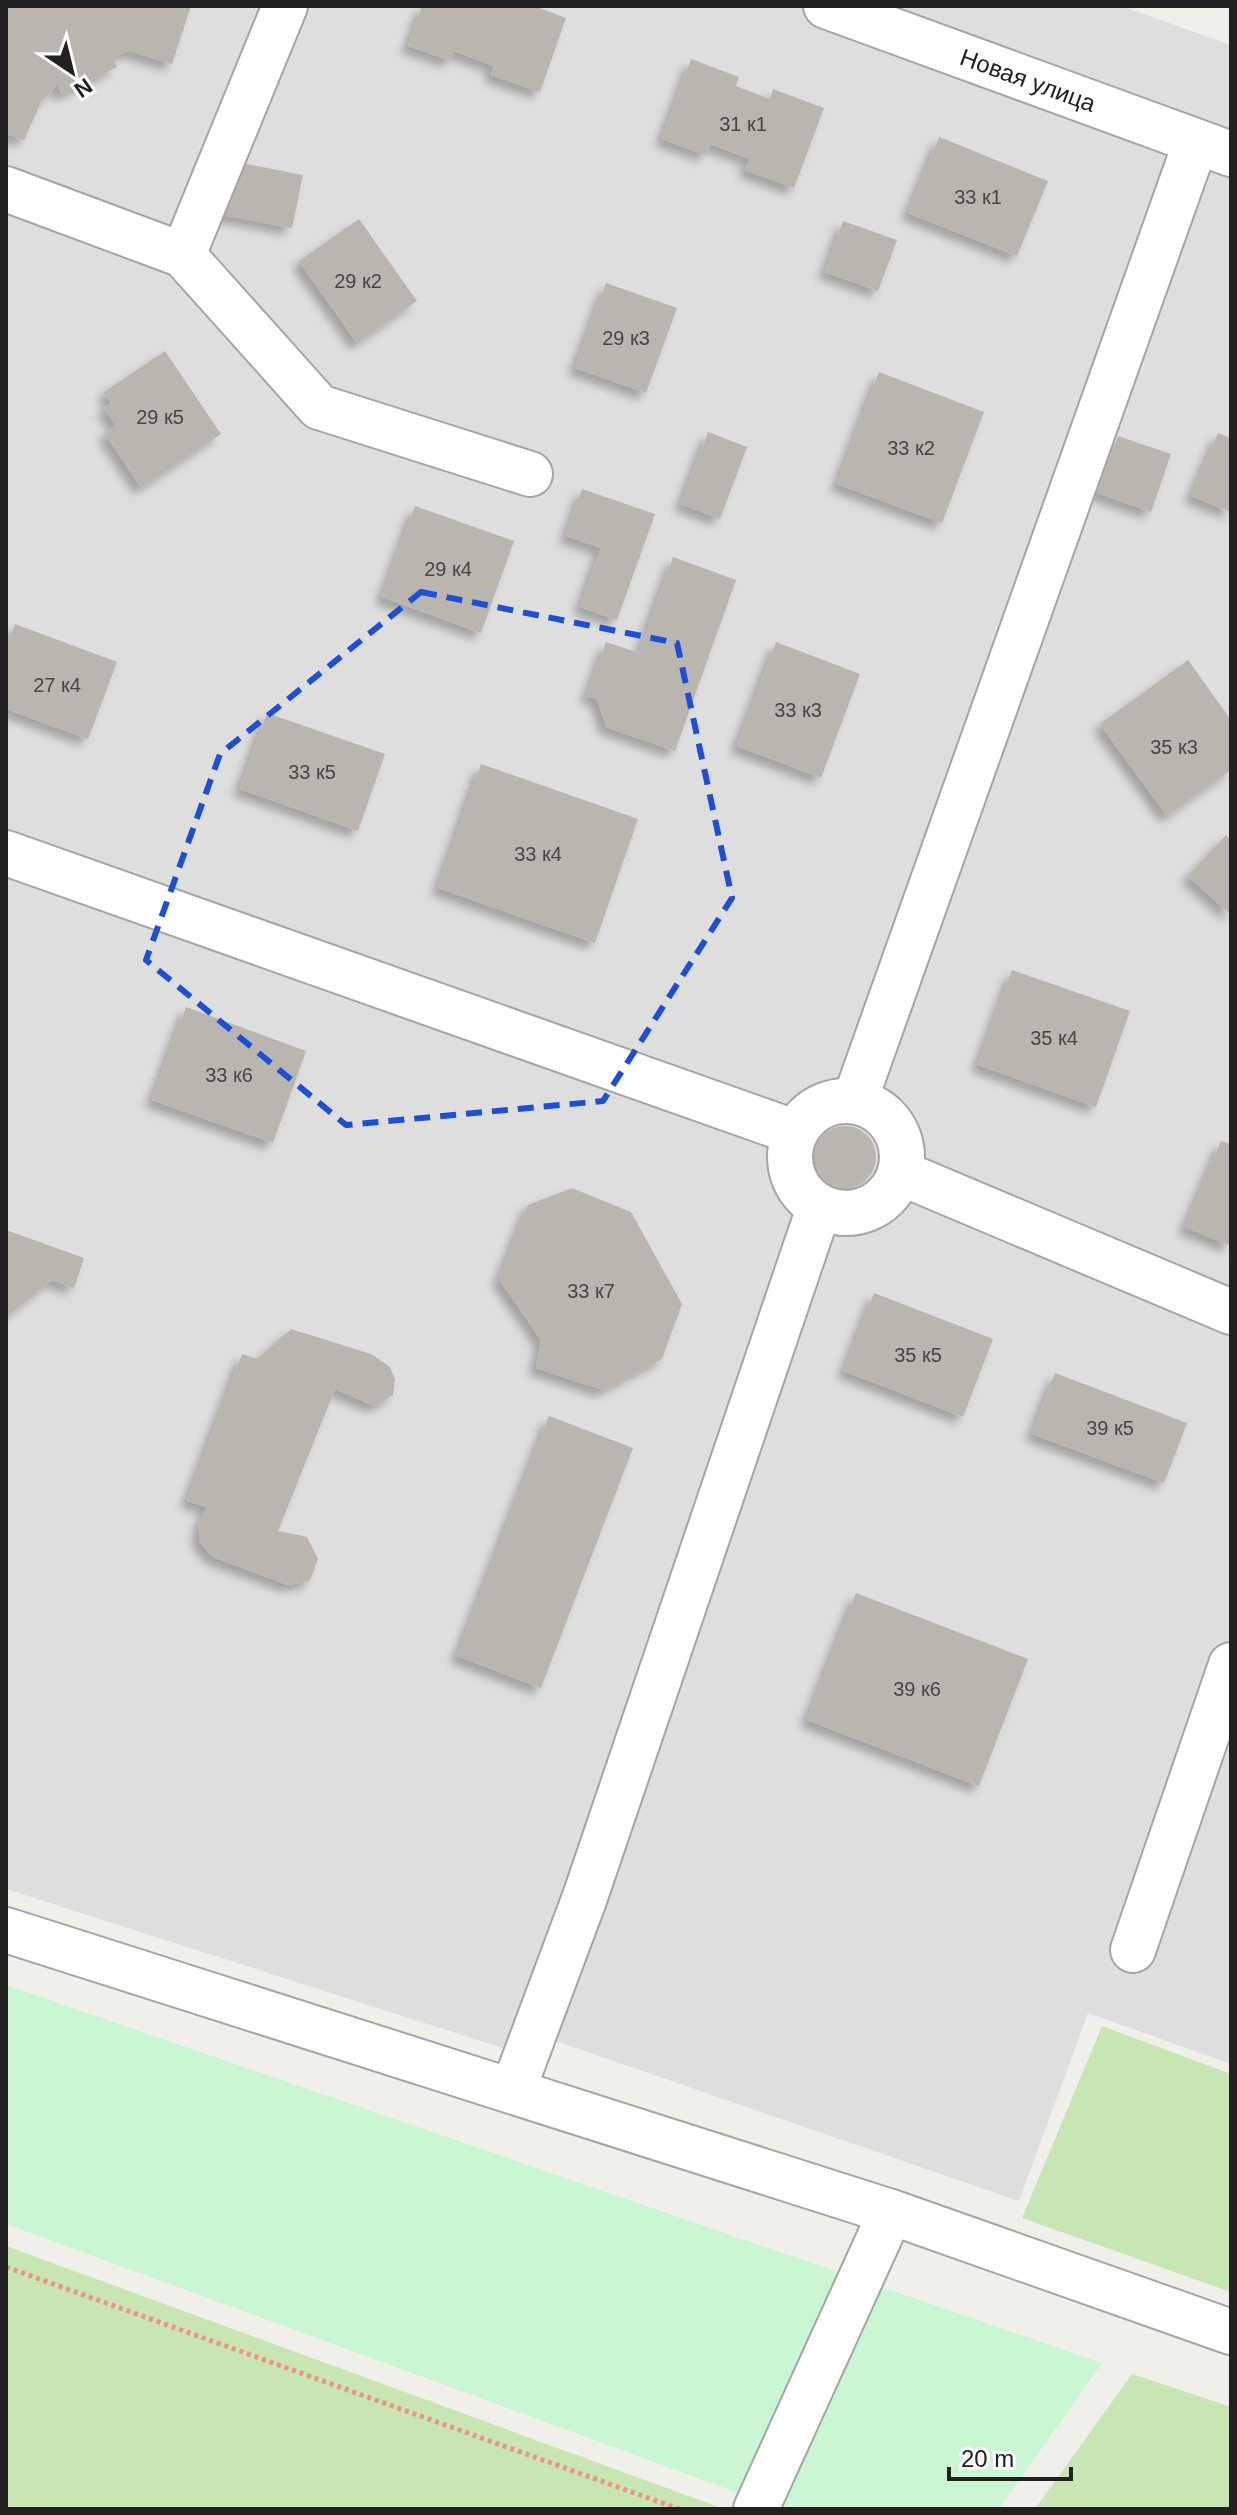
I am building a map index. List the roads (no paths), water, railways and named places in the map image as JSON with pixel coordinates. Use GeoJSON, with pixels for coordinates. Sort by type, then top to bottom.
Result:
{"type":"FeatureCollection","features":[{"type":"Feature","properties":{"kind":"lane"},"geometry":{"type":"LineString","coordinates":[[183,255],[285,6]]}},
{"type":"Feature","properties":{"kind":"lane","name":"Новая улица"},"geometry":{"type":"LineString","coordinates":[[826,6],[1214,148]]}},
{"type":"Feature","properties":{"kind":"lane"},"geometry":{"type":"LineString","coordinates":[[855,1100],[1214,148]]}},
{"type":"Feature","properties":{"kind":"lane"},"geometry":{"type":"LineString","coordinates":[[6,189],[183,255],[319,407],[530,474]]}},
{"type":"Feature","properties":{"kind":"lane"},"geometry":{"type":"LineString","coordinates":[[6,853],[794,1132]]}},
{"type":"Feature","properties":{"kind":"lane"},"geometry":{"type":"LineString","coordinates":[[855,1100],[885,1114],[902,1141],[901,1173],[889,1195],[868,1210],[844,1215],[819,1208],[798,1188],[789,1161],[794,1132],[810,1113],[831,1102],[855,1100]]}},
{"type":"Feature","properties":{"kind":"lane"},"geometry":{"type":"LineString","coordinates":[[901,1173],[1231,1312]]}},
{"type":"Feature","properties":{"kind":"lane"},"geometry":{"type":"LineString","coordinates":[[513,2090],[585,1897],[819,1208]]}},
{"type":"Feature","properties":{"kind":"lane"},"geometry":{"type":"LineString","coordinates":[[1133,1950],[1231,1665]]}},
{"type":"Feature","properties":{"kind":"lane"},"geometry":{"type":"LineString","coordinates":[[6,1930],[891,2212],[1231,2332]]}},
{"type":"Feature","properties":{"kind":"lane"},"geometry":{"type":"LineString","coordinates":[[756,2509],[891,2212]]}}]}
